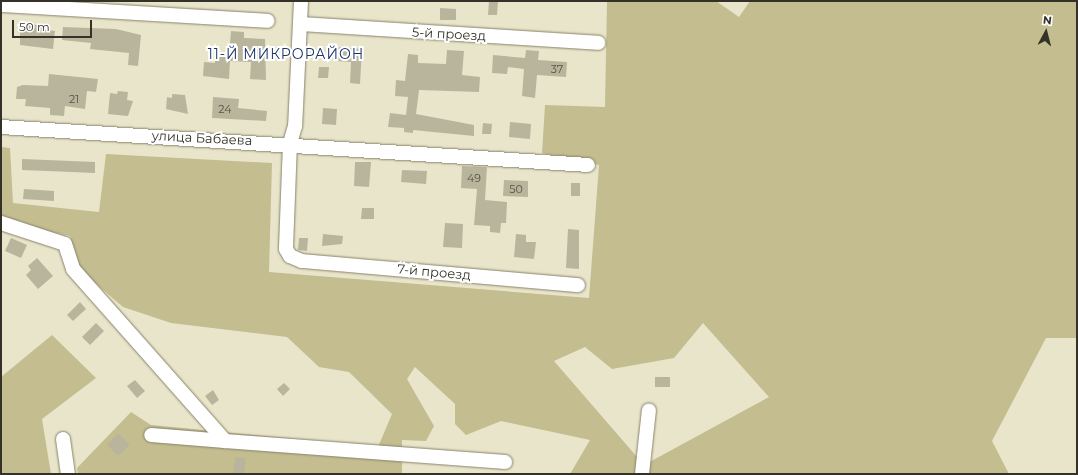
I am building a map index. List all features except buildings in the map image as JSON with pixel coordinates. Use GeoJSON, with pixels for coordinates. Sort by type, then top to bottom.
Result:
{"type":"FeatureCollection","features":[{"type":"Feature","properties":{"kind":"street"},"geometry":{"type":"LineString","coordinates":[[290,144],[294,126],[301,1]]}},
{"type":"Feature","properties":{"kind":"street"},"geometry":{"type":"LineString","coordinates":[[1,5],[268,21]]}},
{"type":"Feature","properties":{"kind":"street","name":"5-й проезд"},"geometry":{"type":"LineString","coordinates":[[300,24],[598,43]]}},
{"type":"Feature","properties":{"kind":"street","name":"улица Бабаева"},"geometry":{"type":"LineString","coordinates":[[1,127],[290,144],[588,165]]}},
{"type":"Feature","properties":{"kind":"street","name":"7-й проезд"},"geometry":{"type":"LineString","coordinates":[[290,144],[286,249],[290,256],[302,261],[578,285]]}},
{"type":"Feature","properties":{"kind":"street"},"geometry":{"type":"LineString","coordinates":[[1,223],[65,244],[73,269],[225,441]]}},
{"type":"Feature","properties":{"kind":"street"},"geometry":{"type":"LineString","coordinates":[[642,474],[649,410]]}},
{"type":"Feature","properties":{"kind":"street"},"geometry":{"type":"LineString","coordinates":[[152,435],[505,462]]}},
{"type":"Feature","properties":{"kind":"street"},"geometry":{"type":"LineString","coordinates":[[63,439],[68,474]]}},
{"type":"Feature","properties":{"kind":"shaded area"},"geometry":{"type":"Polygon","coordinates":[[[607,1],[716,1],[739,17],[750,1],[1077,1],[1077,338],[1046,338],[992,441],[1009,474],[570,474],[590,440],[501,421],[466,435],[455,424],[455,404],[415,367],[407,379],[434,426],[426,441],[402,440],[402,474],[78,474],[77,468],[131,412],[151,425],[378,447],[392,414],[349,372],[319,367],[287,337],[171,323],[123,307],[81,271],[70,236],[33,228],[1,215],[1,147],[10,148],[13,203],[99,212],[106,154],[272,163],[269,272],[589,298],[599,165],[542,153],[545,105],[605,107],[607,1]],[[703,323],[674,358],[612,369],[585,347],[554,361],[644,465],[769,397],[703,323]]]}},
{"type":"Feature","properties":{"kind":"shaded area"},"geometry":{"type":"Polygon","coordinates":[[[52,335],[96,378],[42,419],[51,474],[1,474],[1,377],[52,335]]]}},
{"type":"Feature","properties":{"kind":"district","name":"11-Й МИКРОРАЙОН"},"geometry":{"type":"Point","coordinates":[286,54]}}]}
